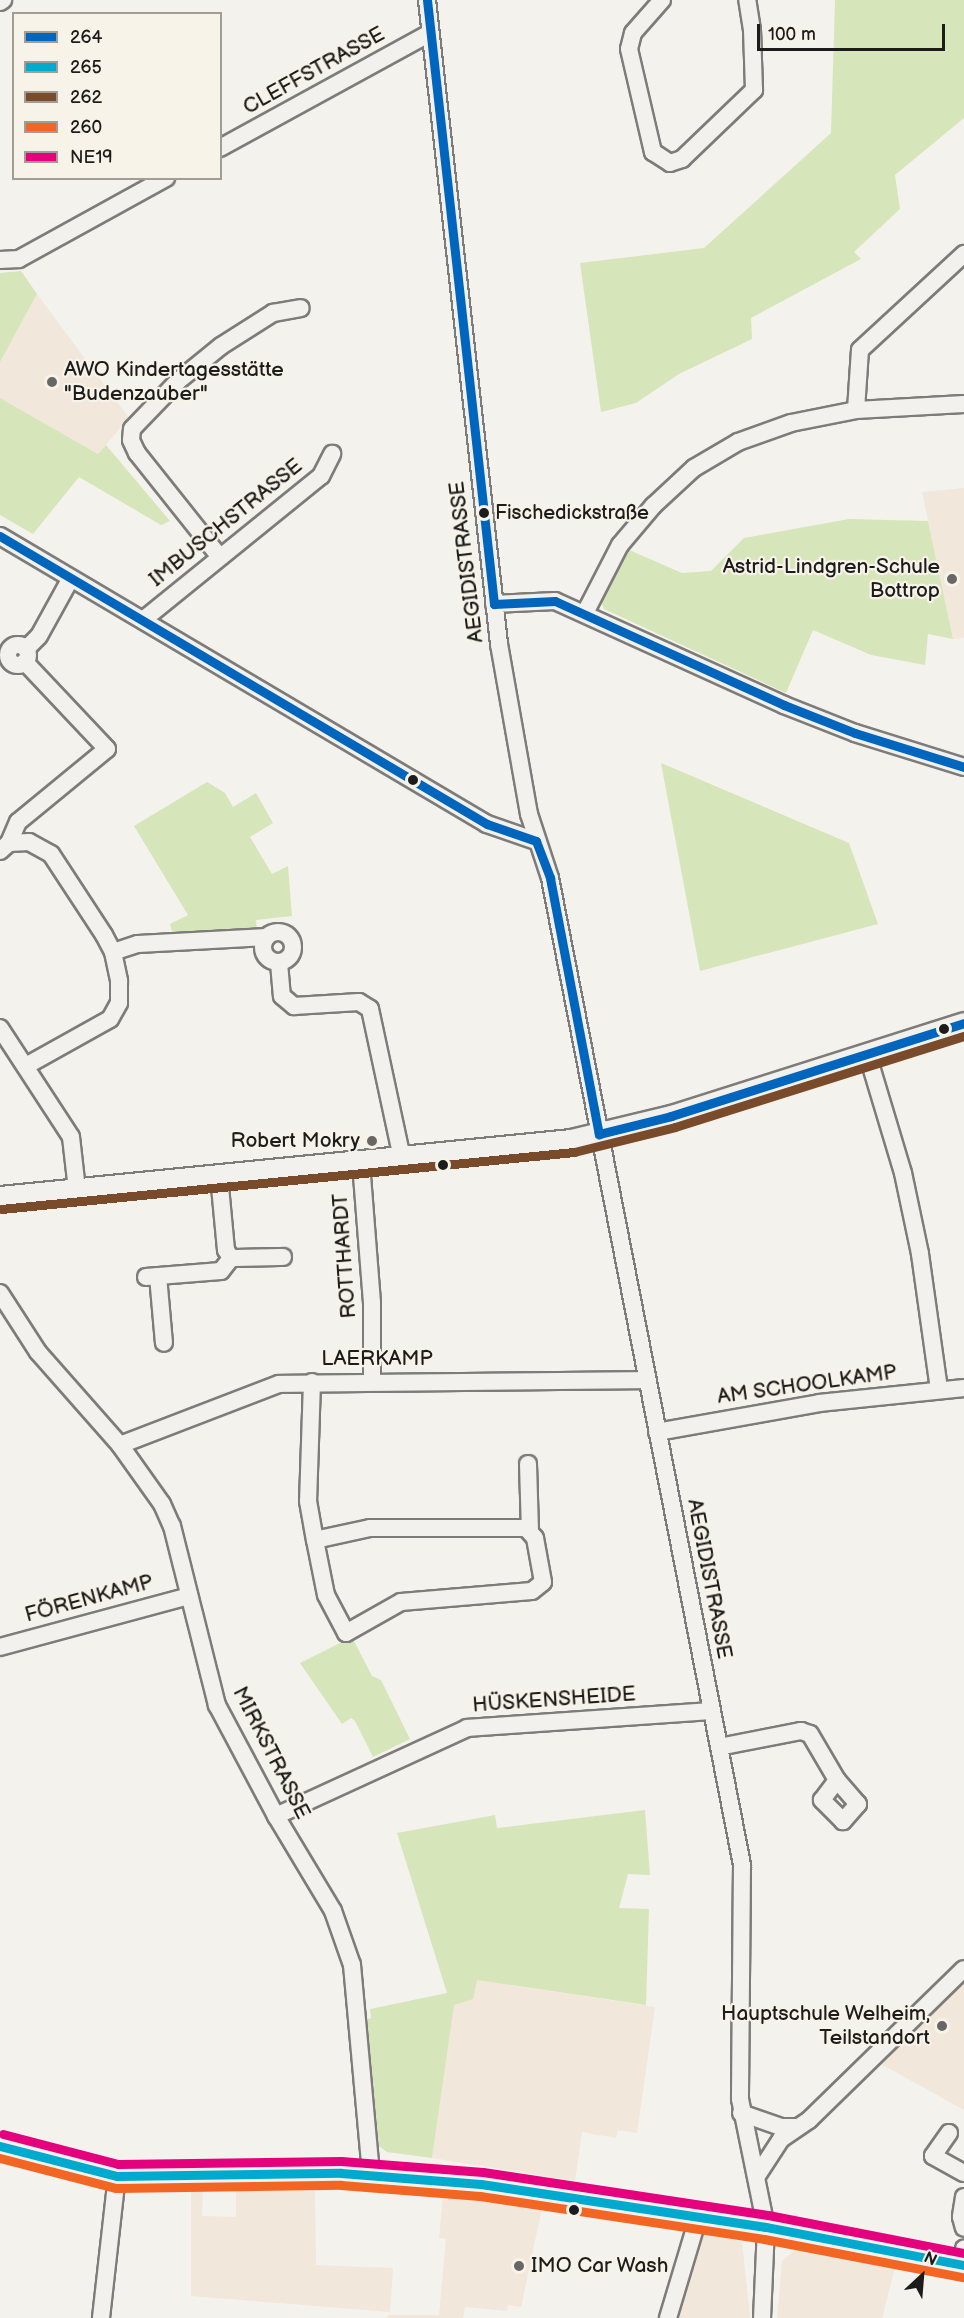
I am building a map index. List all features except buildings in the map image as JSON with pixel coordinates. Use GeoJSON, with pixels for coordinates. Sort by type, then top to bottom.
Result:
{"type":"FeatureCollection","features":[{"type":"Feature","properties":{"kind":"main road"},"geometry":{"type":"LineString","coordinates":[[0,1197],[512,1148],[599,1134],[671,1116],[964,1023]]}},
{"type":"Feature","properties":{"kind":"main road"},"geometry":{"type":"LineString","coordinates":[[0,2146],[117,2176],[371,2173],[482,2184],[963,2259]]}},
{"type":"Feature","properties":{"kind":"street","name":"AEGIDISTRASSE"},"geometry":{"type":"LineString","coordinates":[[427,0],[494,604],[536,841],[550,878],[710,1711],[742,1865],[741,2113],[758,2176],[766,2227],[762,2318]]}},
{"type":"Feature","properties":{"kind":"street"},"geometry":{"type":"LineString","coordinates":[[662,0],[633,33],[629,50],[653,152],[670,163],[682,159],[754,90],[752,30],[747,0]]}},
{"type":"Feature","properties":{"kind":"street","name":"CLEFFSTRASSE"},"geometry":{"type":"LineString","coordinates":[[222,147],[430,33]]}},
{"type":"Feature","properties":{"kind":"street"},"geometry":{"type":"LineString","coordinates":[[0,260],[19,259],[162,180]]}},
{"type":"Feature","properties":{"kind":"street"},"geometry":{"type":"LineString","coordinates":[[856,411],[860,350],[964,254]]}},
{"type":"Feature","properties":{"kind":"street"},"geometry":{"type":"LineString","coordinates":[[219,556],[137,453],[131,440],[132,429],[178,381],[221,346],[273,313],[301,308]]}},
{"type":"Feature","properties":{"kind":"street"},"geometry":{"type":"LineString","coordinates":[[585,613],[620,545],[653,506],[694,468],[738,442],[791,423],[856,411],[964,404]]}},
{"type":"Feature","properties":{"kind":"street","name":"IMBUSCHSTRASSE"},"geometry":{"type":"LineString","coordinates":[[143,620],[219,556],[321,476],[332,454]]}},
{"type":"Feature","properties":{"kind":"street"},"geometry":{"type":"LineString","coordinates":[[0,536],[487,824],[536,841]]}},
{"type":"Feature","properties":{"kind":"street"},"geometry":{"type":"LineString","coordinates":[[3,843],[18,822],[107,748],[26,655],[71,578]]}},
{"type":"Feature","properties":{"kind":"street"},"geometry":{"type":"LineString","coordinates":[[494,604],[541,599],[585,613],[784,705],[855,733],[964,767]]}},
{"type":"Feature","properties":{"kind":"street"},"geometry":{"type":"LineString","coordinates":[[3,843],[29,842],[51,854],[113,952],[120,992],[110,1019],[26,1066]]}},
{"type":"Feature","properties":{"kind":"street"},"geometry":{"type":"LineString","coordinates":[[113,952],[138,944],[267,937],[284,933],[292,941],[290,958],[279,963]]}},
{"type":"Feature","properties":{"kind":"street"},"geometry":{"type":"LineString","coordinates":[[267,937],[264,954],[279,963]]}},
{"type":"Feature","properties":{"kind":"street"},"geometry":{"type":"LineString","coordinates":[[279,963],[282,996],[294,1006],[359,1002],[369,1009],[402,1158]]}},
{"type":"Feature","properties":{"kind":"street"},"geometry":{"type":"LineString","coordinates":[[0,1028],[71,1137],[77,1190]]}},
{"type":"Feature","properties":{"kind":"street"},"geometry":{"type":"LineString","coordinates":[[867,1053],[903,1173],[920,1254],[939,1390]]}},
{"type":"Feature","properties":{"kind":"street","name":"ROTTHARDT"},"geometry":{"type":"LineString","coordinates":[[361,1163],[372,1303],[372,1382]]}},
{"type":"Feature","properties":{"kind":"street"},"geometry":{"type":"LineString","coordinates":[[219,1176],[226,1250],[231,1258]]}},
{"type":"Feature","properties":{"kind":"street"},"geometry":{"type":"LineString","coordinates":[[164,1343],[152,1277],[221,1270],[231,1258],[283,1257]]}},
{"type":"Feature","properties":{"kind":"street","name":"MIRKSTRASSE"},"geometry":{"type":"LineString","coordinates":[[0,1293],[38,1352],[120,1445],[162,1504],[172,1526],[218,1705],[276,1816],[333,1911],[352,1965],[371,2173]]}},
{"type":"Feature","properties":{"kind":"street","name":"LAERKAMP"},"geometry":{"type":"LineString","coordinates":[[120,1445],[279,1384],[647,1380]]}},
{"type":"Feature","properties":{"kind":"street"},"geometry":{"type":"LineString","coordinates":[[312,1382],[308,1501],[326,1595],[346,1633],[401,1602],[539,1588],[543,1577],[530,1530],[528,1464]]}},
{"type":"Feature","properties":{"kind":"street","name":"AM SCHOOLKAMP"},"geometry":{"type":"LineString","coordinates":[[657,1432],[819,1403],[964,1388]]}},
{"type":"Feature","properties":{"kind":"street"},"geometry":{"type":"LineString","coordinates":[[315,1540],[370,1528],[530,1530]]}},
{"type":"Feature","properties":{"kind":"street","name":"FÖRENKAMP"},"geometry":{"type":"LineString","coordinates":[[0,1647],[189,1596]]}},
{"type":"Feature","properties":{"kind":"street","name":"HÜSKENSHEIDE"},"geometry":{"type":"LineString","coordinates":[[276,1816],[467,1728],[710,1711]]}},
{"type":"Feature","properties":{"kind":"street"},"geometry":{"type":"LineString","coordinates":[[719,1747],[807,1732],[837,1780]]}},
{"type":"Feature","properties":{"kind":"street"},"geometry":{"type":"LineString","coordinates":[[758,2176],[781,2139],[798,2127],[964,1969]]}},
{"type":"Feature","properties":{"kind":"street"},"geometry":{"type":"LineString","coordinates":[[741,2113],[781,2127],[798,2127]]}},
{"type":"Feature","properties":{"kind":"street"},"geometry":{"type":"LineString","coordinates":[[949,2133],[933,2156],[964,2173]]}},
{"type":"Feature","properties":{"kind":"street"},"geometry":{"type":"LineString","coordinates":[[101,2318],[117,2176]]}},
{"type":"Feature","properties":{"kind":"street"},"geometry":{"type":"LineString","coordinates":[[964,2197],[961,2217],[964,2228]]}},
{"type":"Feature","properties":{"kind":"street"},"geometry":{"type":"LineString","coordinates":[[668,2318],[698,2218]]}},
{"type":"Feature","properties":{"kind":"shaded area","name":"AWO Kindertagesstätte \"Budenzauber\""},"geometry":{"type":"Polygon","coordinates":[[[37,294],[129,418],[98,454],[0,398],[0,362],[37,294]]]}},
{"type":"Feature","properties":{"kind":"shaded area","name":"Astrid-Lindgren-Schule Bottrop"},"geometry":{"type":"Polygon","coordinates":[[[964,488],[964,638],[953,639],[922,492],[964,488]]]}},
{"type":"Feature","properties":{"kind":"shaded area"},"geometry":{"type":"Polygon","coordinates":[[[477,1980],[655,2007],[637,2133],[618,2130],[616,2138],[582,2132],[575,2181],[432,2158],[454,2004],[477,1980]]]}},
{"type":"Feature","properties":{"kind":"shaded area","name":"Hauptschule Welheim, Teilstandort"},"geometry":{"type":"Polygon","coordinates":[[[964,1984],[964,2110],[881,2064],[964,1984]]]}},
{"type":"Feature","properties":{"kind":"shaded area"},"geometry":{"type":"Polygon","coordinates":[[[191,2190],[203,2190],[202,2216],[236,2217],[236,2190],[315,2191],[316,2265],[393,2268],[390,2312],[191,2296],[191,2190]]]}},
{"type":"Feature","properties":{"kind":"shaded area"},"geometry":{"type":"Polygon","coordinates":[[[443,2197],[542,2208],[521,2307],[508,2305],[507,2311],[465,2307],[463,2318],[387,2318],[388,2315],[439,2315],[446,2239],[439,2238],[443,2197]]]}},
{"type":"Feature","properties":{"kind":"shaded area"},"geometry":{"type":"Polygon","coordinates":[[[706,2234],[742,2242],[750,2318],[679,2318],[702,2237],[706,2234]]]}},
{"type":"Feature","properties":{"kind":"shaded area"},"geometry":{"type":"Polygon","coordinates":[[[797,2248],[896,2264],[882,2318],[777,2318],[782,2261],[797,2248]]]}},
{"type":"Feature","properties":{"kind":"green space"},"geometry":{"type":"Polygon","coordinates":[[[835,0],[964,0],[964,118],[895,175],[900,209],[854,252],[861,259],[751,318],[752,339],[679,374],[636,403],[601,412],[580,263],[704,248],[831,133],[835,0]]]}},
{"type":"Feature","properties":{"kind":"green space"},"geometry":{"type":"Polygon","coordinates":[[[21,271],[37,294],[0,362],[0,273],[21,271]]]}},
{"type":"Feature","properties":{"kind":"green space"},"geometry":{"type":"Polygon","coordinates":[[[0,398],[98,454],[106,445],[170,521],[161,525],[79,477],[33,534],[0,515],[0,398]]]}},
{"type":"Feature","properties":{"kind":"green space"},"geometry":{"type":"Polygon","coordinates":[[[849,519],[928,521],[953,639],[928,634],[925,665],[871,655],[813,630],[786,693],[604,609],[601,602],[627,549],[682,573],[711,571],[744,538],[849,519]]]}},
{"type":"Feature","properties":{"kind":"green space"},"geometry":{"type":"Polygon","coordinates":[[[661,763],[849,843],[878,924],[700,971],[661,763]]]}},
{"type":"Feature","properties":{"kind":"green space"},"geometry":{"type":"Polygon","coordinates":[[[207,782],[225,793],[233,807],[256,793],[273,823],[250,837],[272,874],[288,866],[292,916],[256,920],[257,931],[174,938],[170,924],[188,915],[134,826],[207,782]]]}},
{"type":"Feature","properties":{"kind":"green space"},"geometry":{"type":"Polygon","coordinates":[[[352,1637],[372,1676],[381,1680],[410,1739],[373,1757],[355,1721],[351,1718],[342,1724],[300,1663],[352,1637]]]}},
{"type":"Feature","properties":{"kind":"green space"},"geometry":{"type":"Polygon","coordinates":[[[645,1810],[650,1875],[628,1874],[619,1908],[649,1909],[646,2005],[477,1980],[473,1999],[454,2005],[432,2158],[387,2152],[379,2146],[367,2019],[371,2018],[370,2009],[447,1993],[397,1833],[495,1815],[497,1828],[645,1810]]]}},
{"type":"Feature","properties":{"kind":"transit line","name":"264"},"geometry":{"type":"LineString","coordinates":[[427,0],[494,604]]}},
{"type":"Feature","properties":{"kind":"transit line","name":"264"},"geometry":{"type":"LineString","coordinates":[[0,536],[487,824],[536,841]]}},
{"type":"Feature","properties":{"kind":"transit line","name":"264"},"geometry":{"type":"LineString","coordinates":[[494,604],[555,601],[784,705],[855,733],[964,767]]}},
{"type":"Feature","properties":{"kind":"transit line","name":"264"},"geometry":{"type":"LineString","coordinates":[[536,841],[550,878],[599,1134]]}},
{"type":"Feature","properties":{"kind":"transit line","name":"264"},"geometry":{"type":"LineString","coordinates":[[599,1134],[671,1116],[964,1023]]}},
{"type":"Feature","properties":{"kind":"transit line","name":"262"},"geometry":{"type":"LineString","coordinates":[[1,1209],[574,1152],[675,1127],[964,1036]]}},
{"type":"Feature","properties":{"kind":"transit line","name":"NE19"},"geometry":{"type":"LineString","coordinates":[[3,2134],[118,2164],[341,2161],[483,2172],[768,2215],[964,2253]]}},
{"type":"Feature","properties":{"kind":"transit line","name":"265"},"geometry":{"type":"LineString","coordinates":[[0,2146],[117,2176],[341,2173],[481,2184],[766,2227],[964,2265]]}},
{"type":"Feature","properties":{"kind":"transit line","name":"260"},"geometry":{"type":"LineString","coordinates":[[0,2158],[116,2188],[341,2185],[480,2196],[764,2239],[962,2277]]}},
{"type":"Feature","properties":{"kind":"place","name":"AWO Kindertagesstätte \"Budenzauber\""},"geometry":{"type":"Point","coordinates":[52,382]}},
{"type":"Feature","properties":{"kind":"place","name":"Fischedickstraße"},"geometry":{"type":"Point","coordinates":[484,513]}},
{"type":"Feature","properties":{"kind":"place","name":"Astrid-Lindgren-Schule Bottrop"},"geometry":{"type":"Point","coordinates":[952,579]}},
{"type":"Feature","properties":{"kind":"place","name":"Robert Mokry"},"geometry":{"type":"Point","coordinates":[372,1141]}},
{"type":"Feature","properties":{"kind":"place","name":"Hauptschule Welheim, Teilstandort"},"geometry":{"type":"Point","coordinates":[942,2026]}},
{"type":"Feature","properties":{"kind":"place","name":"IMO Car Wash"},"geometry":{"type":"Point","coordinates":[519,2266]}}]}
